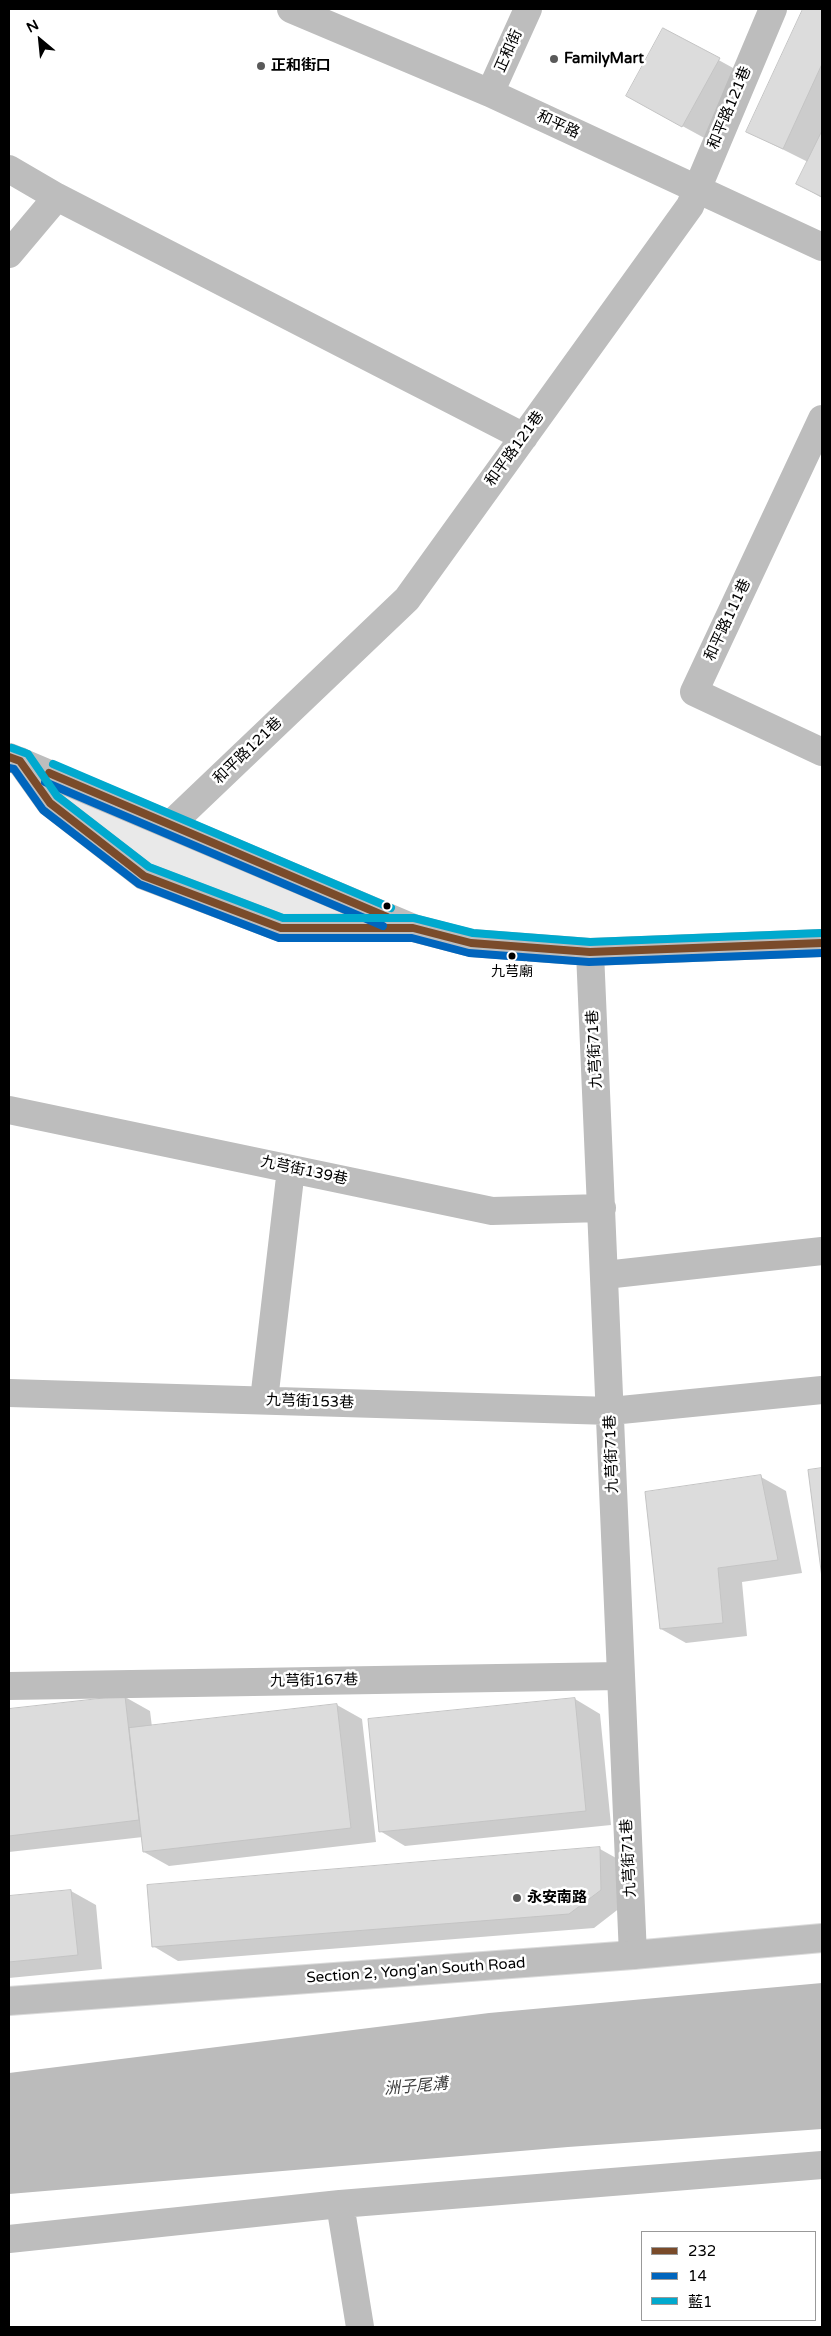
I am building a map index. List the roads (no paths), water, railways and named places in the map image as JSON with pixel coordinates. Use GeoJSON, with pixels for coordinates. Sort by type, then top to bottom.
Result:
{"type":"FeatureCollection","features":[{"type":"Feature","properties":{"kind":"street","name":"和平路"},"geometry":{"type":"LineString","coordinates":[[291,9],[490,93],[822,247]]}},
{"type":"Feature","properties":{"kind":"street","name":"正和街"},"geometry":{"type":"LineString","coordinates":[[490,93],[528,9]]}},
{"type":"Feature","properties":{"kind":"street","name":"和平路121巷"},"geometry":{"type":"LineString","coordinates":[[170,825],[407,599],[690,206],[773,9]]}},
{"type":"Feature","properties":{"kind":"street"},"geometry":{"type":"LineString","coordinates":[[9,169],[57,197],[524,437]]}},
{"type":"Feature","properties":{"kind":"street"},"geometry":{"type":"LineString","coordinates":[[9,254],[57,197]]}},
{"type":"Feature","properties":{"kind":"street","name":"和平路111巷"},"geometry":{"type":"LineString","coordinates":[[822,420],[694,692],[822,752]]}},
{"type":"Feature","properties":{"kind":"street"},"geometry":{"type":"LineString","coordinates":[[14,759],[413,928],[471,943],[590,952],[822,942]]}},
{"type":"Feature","properties":{"kind":"street"},"geometry":{"type":"LineString","coordinates":[[14,759],[50,803],[144,876],[281,928],[413,928]]}},
{"type":"Feature","properties":{"kind":"street","name":"九芎街71巷"},"geometry":{"type":"LineString","coordinates":[[590,952],[633,1955]]}},
{"type":"Feature","properties":{"kind":"street","name":"九芎街139巷"},"geometry":{"type":"LineString","coordinates":[[9,1110],[492,1211],[602,1208]]}},
{"type":"Feature","properties":{"kind":"street"},"geometry":{"type":"LineString","coordinates":[[264,1400],[291,1169]]}},
{"type":"Feature","properties":{"kind":"street"},"geometry":{"type":"LineString","coordinates":[[605,1275],[822,1251]]}},
{"type":"Feature","properties":{"kind":"street","name":"九芎街153巷"},"geometry":{"type":"LineString","coordinates":[[9,1393],[610,1411],[822,1390]]}},
{"type":"Feature","properties":{"kind":"street","name":"九芎街167巷"},"geometry":{"type":"LineString","coordinates":[[9,1686],[620,1676]]}},
{"type":"Feature","properties":{"kind":"street","name":"Section 2, Yong'an South Road"},"geometry":{"type":"LineString","coordinates":[[9,2001],[633,1955],[822,1938]]}},
{"type":"Feature","properties":{"kind":"street"},"geometry":{"type":"LineString","coordinates":[[9,2239],[340,2204],[822,2165]]}},
{"type":"Feature","properties":{"kind":"street"},"geometry":{"type":"LineString","coordinates":[[340,2204],[360,2327]]}},
{"type":"Feature","properties":{"kind":"water","name":"洲子尾溝"},"geometry":{"type":"Polygon","coordinates":[[[822,1983],[822,2129],[568,2147],[9,2194],[9,2073],[489,2013],[822,1983]]]}},
{"type":"Feature","properties":{"kind":"place","name":"FamilyMart"},"geometry":{"type":"Point","coordinates":[554,59]}},
{"type":"Feature","properties":{"kind":"place","name":"正和街口"},"geometry":{"type":"Point","coordinates":[261,66]}},
{"type":"Feature","properties":{"kind":"place","name":"九芎廟"},"geometry":{"type":"Point","coordinates":[512,956]}},
{"type":"Feature","properties":{"kind":"place","name":"永安南路"},"geometry":{"type":"Point","coordinates":[517,1898]}}]}
